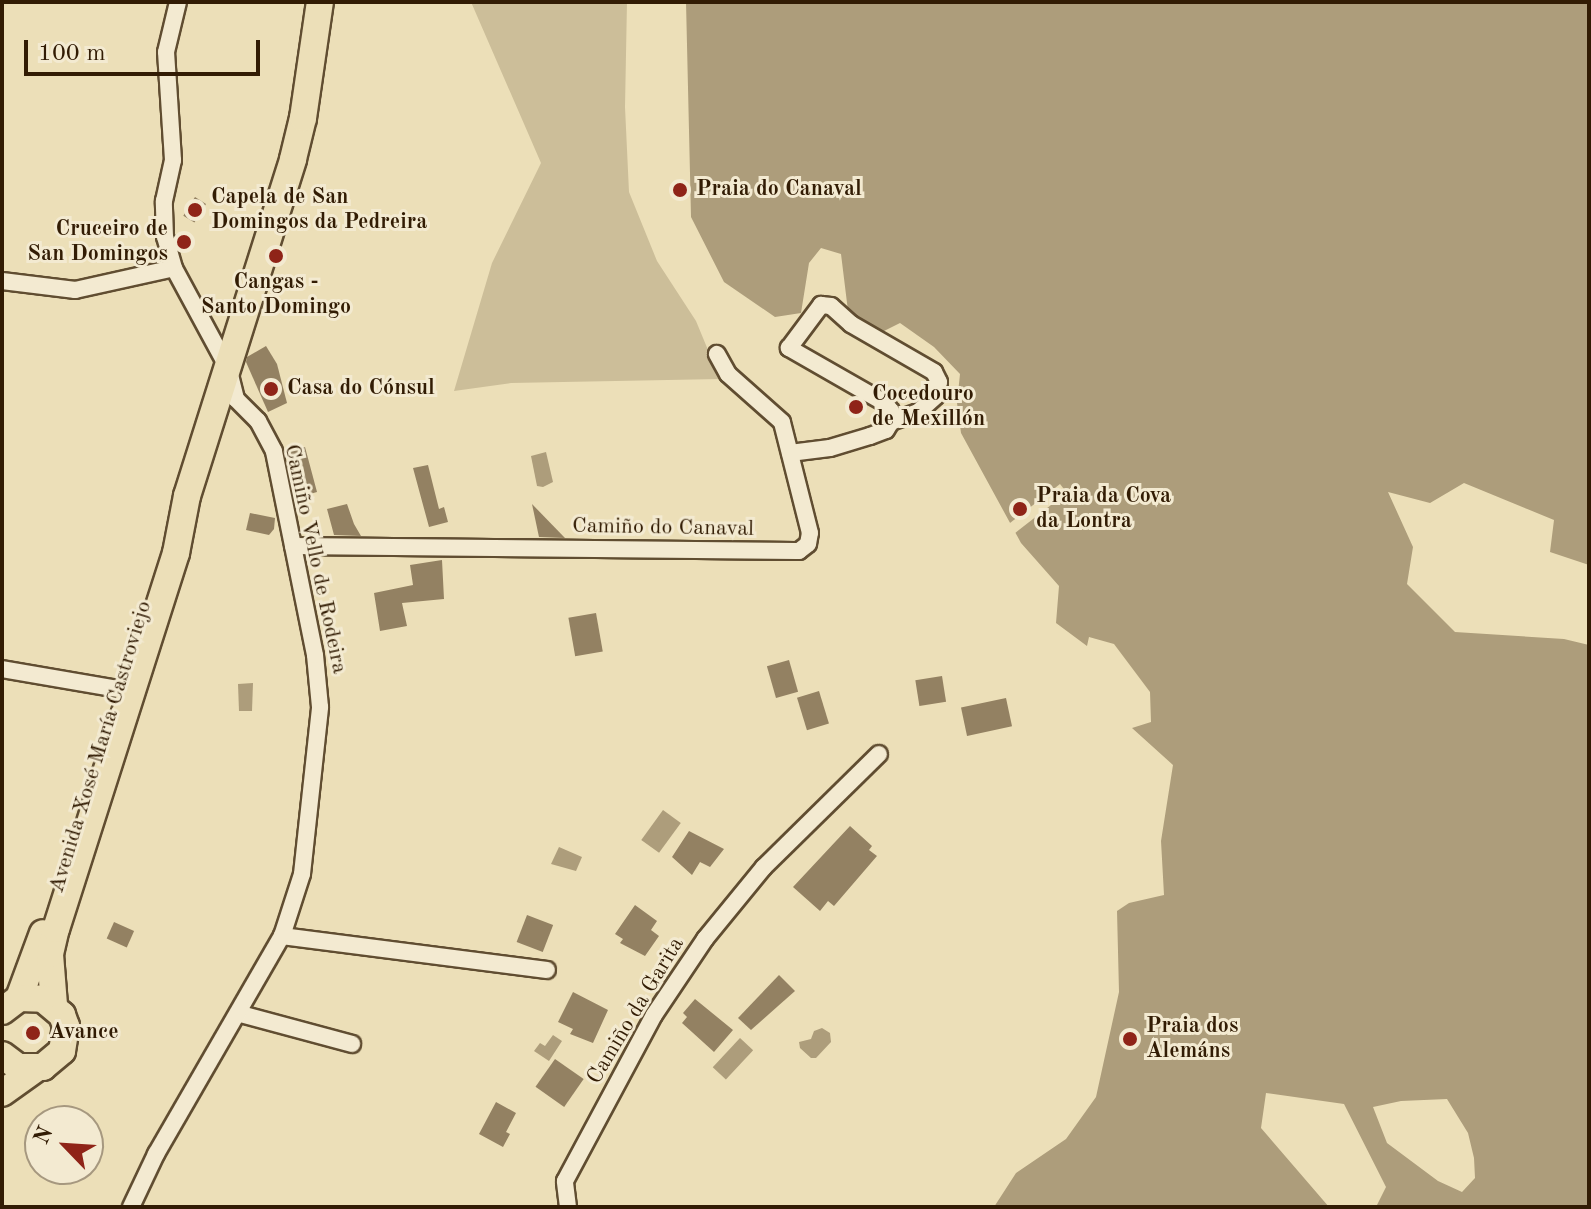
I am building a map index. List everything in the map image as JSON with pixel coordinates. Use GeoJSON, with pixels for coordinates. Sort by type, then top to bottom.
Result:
{"type":"FeatureCollection","features":[{"type":"Feature","properties":{"kind":"main road","name":"Avenida Xosé María Castroviejo"},"geometry":{"type":"LineString","coordinates":[[10,1004],[37,955],[89,804],[130,673],[140,637],[138,628],[162,553],[187,496],[228,368],[300,132],[320,2]]}},
{"type":"Feature","properties":{"kind":"main road","name":"Avenida Xosé María Castroviejo"},"geometry":{"type":"LineString","coordinates":[[119,704],[176,553],[187,496]]}},
{"type":"Feature","properties":{"kind":"main road","name":"Avenida Xosé María Castroviejo"},"geometry":{"type":"LineString","coordinates":[[37,1068],[53,1061],[66,1039],[62,1015],[54,1005],[50,954],[75,869],[89,804]]}},
{"type":"Feature","properties":{"kind":"main road"},"geometry":{"type":"LineString","coordinates":[[10,1004],[43,999],[54,1005]]}},
{"type":"Feature","properties":{"kind":"main road"},"geometry":{"type":"LineString","coordinates":[[2,1055],[18,1067],[37,1068]]}},
{"type":"Feature","properties":{"kind":"main road"},"geometry":{"type":"LineString","coordinates":[[2,1093],[37,1068]]}},
{"type":"Feature","properties":{"kind":"street","name":"Camiño Vello de Rodeira"},"geometry":{"type":"LineString","coordinates":[[131,1207],[156,1154],[241,1014],[282,936],[302,874],[320,707],[315,655],[274,451],[258,421],[236,399],[228,368],[174,268],[165,237],[164,201],[173,160],[166,52],[178,2]]}},
{"type":"Feature","properties":{"kind":"street"},"geometry":{"type":"LineString","coordinates":[[2,281],[75,290],[174,268]]}},
{"type":"Feature","properties":{"kind":"street"},"geometry":{"type":"LineString","coordinates":[[790,453],[830,448],[870,436],[886,430],[891,422],[891,411],[885,403],[789,348],[821,305],[831,306],[851,324],[934,372],[939,382],[936,396],[918,412],[891,422]]}},
{"type":"Feature","properties":{"kind":"street","name":"Camiño do Canaval"},"geometry":{"type":"LineString","coordinates":[[293,546],[799,551],[808,544],[810,533],[782,422],[728,374],[717,354]]}},
{"type":"Feature","properties":{"kind":"street"},"geometry":{"type":"LineString","coordinates":[[2,669],[119,704]]}},
{"type":"Feature","properties":{"kind":"street","name":"Camiño da Garita"},"geometry":{"type":"LineString","coordinates":[[568,1207],[565,1181],[654,1015],[705,939],[764,867],[879,754]]}},
{"type":"Feature","properties":{"kind":"street"},"geometry":{"type":"LineString","coordinates":[[282,936],[547,970]]}},
{"type":"Feature","properties":{"kind":"street"},"geometry":{"type":"LineString","coordinates":[[241,1014],[352,1044]]}},
{"type":"Feature","properties":{"kind":"shaded area"},"geometry":{"type":"Polygon","coordinates":[[[471,2],[627,2],[625,107],[629,192],[657,261],[696,321],[720,379],[511,383],[454,391],[492,263],[541,163],[471,2]]]}},
{"type":"Feature","properties":{"kind":"shaded area"},"geometry":{"type":"Polygon","coordinates":[[[686,2],[1589,2],[1589,565],[1550,552],[1554,520],[1464,483],[1430,503],[1388,492],[1413,547],[1407,584],[1455,632],[1564,639],[1589,645],[1589,1207],[1376,1207],[1386,1187],[1344,1104],[1266,1093],[1261,1128],[1329,1207],[994,1207],[1016,1173],[1066,1139],[1096,1097],[1119,992],[1117,911],[1129,903],[1164,895],[1161,841],[1173,765],[1132,728],[1151,722],[1150,692],[1114,644],[1089,637],[1087,646],[1056,623],[1059,586],[1021,543],[961,433],[957,403],[960,374],[934,347],[900,323],[874,336],[848,311],[841,254],[821,248],[809,263],[801,313],[775,317],[724,282],[691,217],[686,2]],[[1447,1099],[1401,1101],[1373,1107],[1387,1143],[1438,1181],[1462,1192],[1475,1178],[1468,1133],[1447,1099]]]}},
{"type":"Feature","properties":{"kind":"shaded area"},"geometry":{"type":"Polygon","coordinates":[[[546,452],[553,482],[543,487],[537,486],[531,456],[546,452]]]}},
{"type":"Feature","properties":{"kind":"shaded area"},"geometry":{"type":"Polygon","coordinates":[[[253,683],[252,711],[239,711],[238,684],[253,683]]]}},
{"type":"Feature","properties":{"kind":"shaded area"},"geometry":{"type":"Polygon","coordinates":[[[663,810],[681,823],[659,853],[641,840],[663,810]]]}},
{"type":"Feature","properties":{"kind":"shaded area"},"geometry":{"type":"Polygon","coordinates":[[[559,847],[582,857],[576,871],[551,864],[559,847]]]}},
{"type":"Feature","properties":{"kind":"shaded area"},"geometry":{"type":"Polygon","coordinates":[[[822,1028],[830,1033],[831,1042],[816,1058],[811,1058],[800,1048],[799,1042],[811,1039],[814,1031],[822,1028]]]}},
{"type":"Feature","properties":{"kind":"shaded area"},"geometry":{"type":"Polygon","coordinates":[[[553,1035],[562,1041],[549,1061],[534,1051],[540,1043],[545,1046],[553,1035]]]}},
{"type":"Feature","properties":{"kind":"shaded area"},"geometry":{"type":"Polygon","coordinates":[[[740,1038],[753,1050],[726,1080],[713,1067],[740,1038]]]}},
{"type":"Feature","properties":{"kind":"pier"},"geometry":{"type":"Polygon","coordinates":[[[1060,484],[1067,493],[1013,535],[1006,526],[1060,484]]]}},
{"type":"Feature","properties":{"kind":"building","name":"Capela de San Domingos da Pedreira"},"geometry":{"type":"Polygon","coordinates":[[[195,197],[206,204],[194,223],[183,216],[195,197]]]}},
{"type":"Feature","properties":{"kind":"building","name":"Casa do Cónsul"},"geometry":{"type":"Polygon","coordinates":[[[266,346],[277,364],[287,403],[268,412],[246,362],[247,357],[266,346]]]}},
{"type":"Feature","properties":{"kind":"building"},"geometry":{"type":"Polygon","coordinates":[[[305,447],[317,492],[303,496],[300,482],[294,484],[290,451],[305,447]]]}},
{"type":"Feature","properties":{"kind":"building"},"geometry":{"type":"Polygon","coordinates":[[[428,465],[439,509],[444,507],[448,522],[429,527],[413,468],[428,465]]]}},
{"type":"Feature","properties":{"kind":"building"},"geometry":{"type":"Polygon","coordinates":[[[347,504],[361,536],[334,535],[327,509],[347,504]]]}},
{"type":"Feature","properties":{"kind":"building"},"geometry":{"type":"Polygon","coordinates":[[[532,504],[565,538],[539,537],[532,504]]]}},
{"type":"Feature","properties":{"kind":"building"},"geometry":{"type":"Polygon","coordinates":[[[250,513],[275,518],[274,529],[269,535],[246,530],[250,513]]]}},
{"type":"Feature","properties":{"kind":"building"},"geometry":{"type":"Polygon","coordinates":[[[442,560],[444,599],[402,603],[407,626],[380,631],[374,593],[413,585],[410,565],[442,560]]]}},
{"type":"Feature","properties":{"kind":"building"},"geometry":{"type":"Polygon","coordinates":[[[596,613],[603,651],[575,656],[568,618],[596,613]]]}},
{"type":"Feature","properties":{"kind":"building"},"geometry":{"type":"Polygon","coordinates":[[[789,660],[798,692],[776,698],[767,666],[789,660]]]}},
{"type":"Feature","properties":{"kind":"building"},"geometry":{"type":"Polygon","coordinates":[[[942,676],[946,702],[919,706],[915,680],[942,676]]]}},
{"type":"Feature","properties":{"kind":"building"},"geometry":{"type":"Polygon","coordinates":[[[819,691],[829,724],[807,730],[797,698],[819,691]]]}},
{"type":"Feature","properties":{"kind":"building"},"geometry":{"type":"Polygon","coordinates":[[[1006,698],[1012,726],[967,736],[961,708],[1006,698]]]}},
{"type":"Feature","properties":{"kind":"building"},"geometry":{"type":"Polygon","coordinates":[[[850,826],[872,846],[869,850],[877,856],[834,906],[828,901],[820,911],[793,887],[850,826]]]}},
{"type":"Feature","properties":{"kind":"building"},"geometry":{"type":"Polygon","coordinates":[[[689,831],[724,849],[710,867],[700,862],[692,875],[672,857],[689,831]]]}},
{"type":"Feature","properties":{"kind":"building"},"geometry":{"type":"Polygon","coordinates":[[[635,905],[657,921],[651,930],[659,936],[645,956],[620,943],[623,939],[615,934],[635,905]]]}},
{"type":"Feature","properties":{"kind":"building"},"geometry":{"type":"Polygon","coordinates":[[[527,915],[553,925],[543,952],[517,942],[527,915]]]}},
{"type":"Feature","properties":{"kind":"building"},"geometry":{"type":"Polygon","coordinates":[[[114,922],[134,931],[127,947],[107,938],[114,922]]]}},
{"type":"Feature","properties":{"kind":"building"},"geometry":{"type":"Polygon","coordinates":[[[779,975],[795,991],[751,1030],[738,1018],[779,975]]]}},
{"type":"Feature","properties":{"kind":"building"},"geometry":{"type":"Polygon","coordinates":[[[573,992],[608,1010],[593,1043],[570,1034],[573,1029],[558,1022],[573,992]]]}},
{"type":"Feature","properties":{"kind":"building"},"geometry":{"type":"Polygon","coordinates":[[[695,999],[733,1030],[714,1052],[682,1023],[687,1017],[683,1013],[695,999]]]}},
{"type":"Feature","properties":{"kind":"building"},"geometry":{"type":"Polygon","coordinates":[[[555,1059],[584,1079],[564,1107],[535,1087],[555,1059]]]}},
{"type":"Feature","properties":{"kind":"building"},"geometry":{"type":"Polygon","coordinates":[[[496,1102],[516,1113],[506,1132],[510,1134],[503,1147],[479,1134],[496,1102]]]}},
{"type":"Feature","properties":{"kind":"place","name":"Praia do Canaval"},"geometry":{"type":"Point","coordinates":[680,190]}},
{"type":"Feature","properties":{"kind":"place","name":"Capela de San Domingos da Pedreira"},"geometry":{"type":"Point","coordinates":[195,210]}},
{"type":"Feature","properties":{"kind":"place","name":"Cruceiro de San Domingos"},"geometry":{"type":"Point","coordinates":[184,242]}},
{"type":"Feature","properties":{"kind":"place","name":"Cangas - Santo Domingo"},"geometry":{"type":"Point","coordinates":[276,256]}},
{"type":"Feature","properties":{"kind":"place","name":"Casa do Cónsul"},"geometry":{"type":"Point","coordinates":[271,389]}},
{"type":"Feature","properties":{"kind":"place","name":"Cocedouro de Mexillón"},"geometry":{"type":"Point","coordinates":[856,407]}},
{"type":"Feature","properties":{"kind":"place","name":"Praia da Cova da Lontra"},"geometry":{"type":"Point","coordinates":[1020,509]}},
{"type":"Feature","properties":{"kind":"place","name":"Avance"},"geometry":{"type":"Point","coordinates":[33,1033]}},
{"type":"Feature","properties":{"kind":"place","name":"Praia dos Alemáns"},"geometry":{"type":"Point","coordinates":[1130,1039]}}]}
